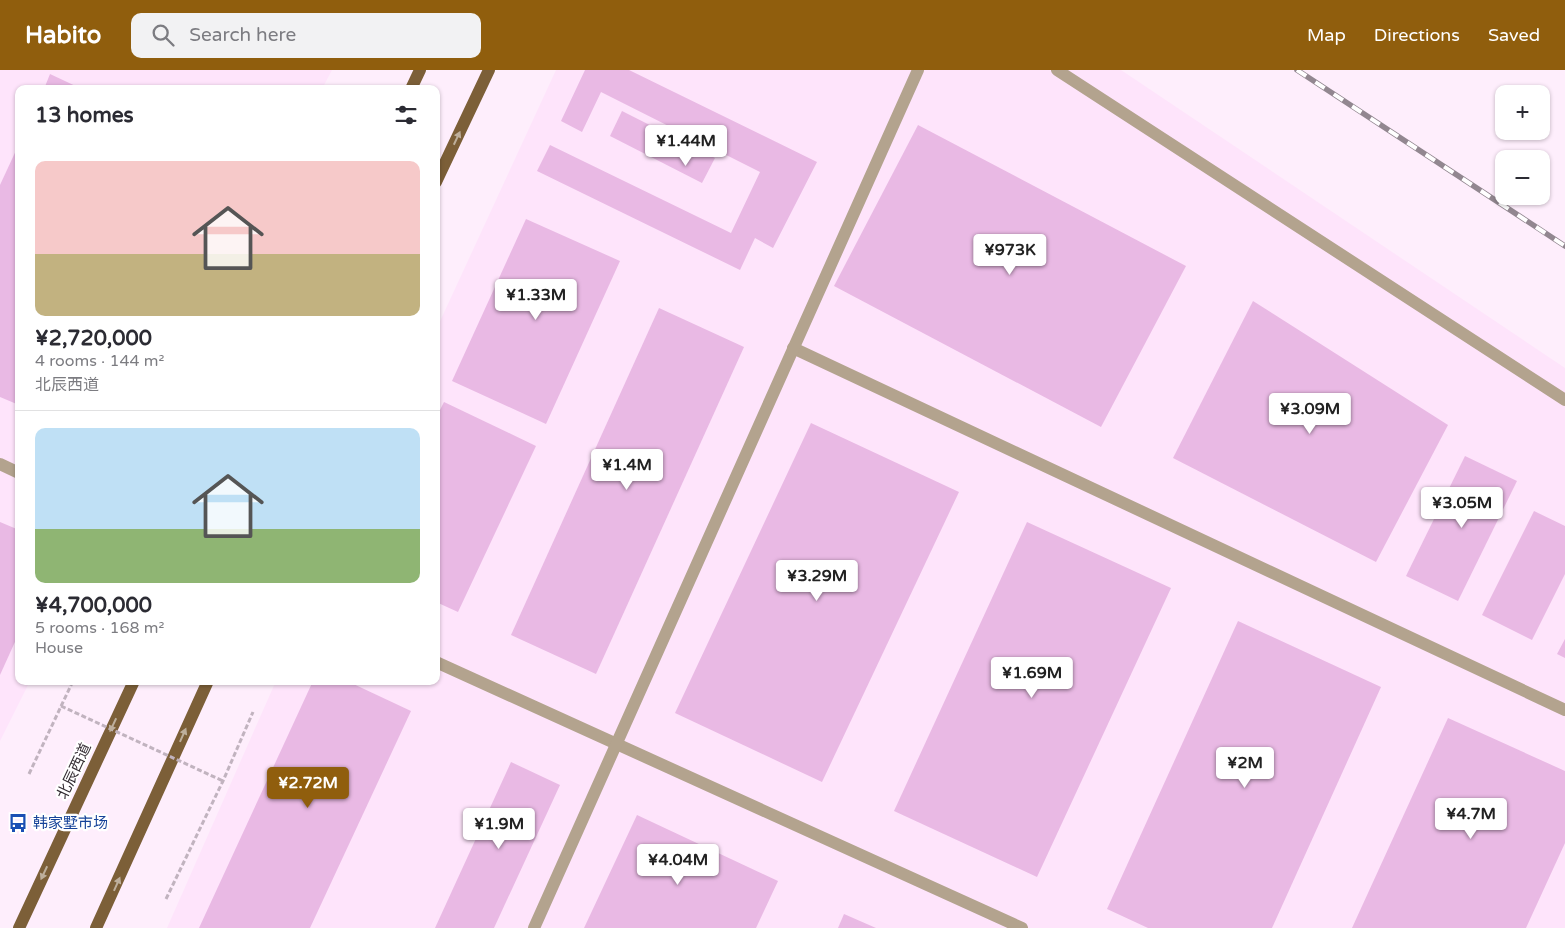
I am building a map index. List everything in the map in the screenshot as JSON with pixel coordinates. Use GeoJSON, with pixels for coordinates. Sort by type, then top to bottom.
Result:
{"type":"FeatureCollection","features":[{"type":"Feature","properties":{"kind":"main road"},"geometry":{"type":"LineString","coordinates":[[413,85],[420,70]]}},
{"type":"Feature","properties":{"kind":"main road"},"geometry":{"type":"LineString","coordinates":[[440,174],[489,70]]}},
{"type":"Feature","properties":{"kind":"main road","name":"北辰西道"},"geometry":{"type":"LineString","coordinates":[[19,928],[132,685]]}},
{"type":"Feature","properties":{"kind":"main road"},"geometry":{"type":"LineString","coordinates":[[96,928],[206,685]]}},
{"type":"Feature","properties":{"kind":"street"},"geometry":{"type":"LineString","coordinates":[[534,928],[918,70]]}},
{"type":"Feature","properties":{"kind":"street"},"geometry":{"type":"LineString","coordinates":[[1057,70],[1565,400]]}},
{"type":"Feature","properties":{"kind":"street"},"geometry":{"type":"LineString","coordinates":[[793,348],[1565,710]]}},
{"type":"Feature","properties":{"kind":"street"},"geometry":{"type":"LineString","coordinates":[[0,464],[15,470]]}},
{"type":"Feature","properties":{"kind":"street"},"geometry":{"type":"LineString","coordinates":[[440,664],[1022,928]]}},
{"type":"Feature","properties":{"kind":"path"},"geometry":{"type":"LineString","coordinates":[[30,774],[71,685]]}},
{"type":"Feature","properties":{"kind":"path"},"geometry":{"type":"LineString","coordinates":[[61,706],[222,781]]}},
{"type":"Feature","properties":{"kind":"path"},"geometry":{"type":"LineString","coordinates":[[166,898],[253,712]]}},
{"type":"Feature","properties":{"kind":"shaded area"},"geometry":{"type":"Polygon","coordinates":[[[0,70],[332,70],[324,85],[15,85],[15,685],[28,685],[0,741],[0,70]]]}},
{"type":"Feature","properties":{"kind":"shaded area"},"geometry":{"type":"Polygon","coordinates":[[[556,70],[1121,70],[1565,368],[1565,928],[167,928],[274,685],[440,685],[440,321],[556,70]]]}},
{"type":"Feature","properties":{"kind":"building"},"geometry":{"type":"Polygon","coordinates":[[[585,70],[629,70],[817,162],[773,248],[755,238],[740,270],[537,171],[550,145],[731,233],[760,172],[601,92],[582,132],[561,121],[585,70]]]}},
{"type":"Feature","properties":{"kind":"building"},"geometry":{"type":"Polygon","coordinates":[[[50,74],[73,85],[46,85],[50,74]]]}},
{"type":"Feature","properties":{"kind":"building"},"geometry":{"type":"Polygon","coordinates":[[[622,111],[715,158],[702,183],[610,136],[622,111]]]}},
{"type":"Feature","properties":{"kind":"building"},"geometry":{"type":"Polygon","coordinates":[[[918,125],[1186,266],[1101,427],[834,286],[918,125]]]}},
{"type":"Feature","properties":{"kind":"building"},"geometry":{"type":"Polygon","coordinates":[[[15,153],[15,403],[0,397],[0,185],[15,153]]]}},
{"type":"Feature","properties":{"kind":"building"},"geometry":{"type":"Polygon","coordinates":[[[526,219],[620,261],[546,424],[452,381],[526,219]]]}},
{"type":"Feature","properties":{"kind":"building"},"geometry":{"type":"Polygon","coordinates":[[[1253,301],[1448,425],[1376,562],[1173,458],[1253,301]]]}},
{"type":"Feature","properties":{"kind":"building"},"geometry":{"type":"Polygon","coordinates":[[[659,308],[744,347],[596,674],[511,635],[659,308]]]}},
{"type":"Feature","properties":{"kind":"building"},"geometry":{"type":"Polygon","coordinates":[[[444,402],[536,446],[458,612],[440,604],[440,410],[444,402]]]}},
{"type":"Feature","properties":{"kind":"building"},"geometry":{"type":"Polygon","coordinates":[[[811,423],[959,492],[822,782],[675,713],[811,423]]]}},
{"type":"Feature","properties":{"kind":"building"},"geometry":{"type":"Polygon","coordinates":[[[1465,456],[1517,481],[1458,601],[1406,576],[1465,456]]]}},
{"type":"Feature","properties":{"kind":"building"},"geometry":{"type":"Polygon","coordinates":[[[1534,511],[1565,526],[1565,574],[1532,640],[1482,615],[1534,511]]]}},
{"type":"Feature","properties":{"kind":"building"},"geometry":{"type":"Polygon","coordinates":[[[0,522],[15,528],[15,642],[0,675],[0,522]]]}},
{"type":"Feature","properties":{"kind":"building"},"geometry":{"type":"Polygon","coordinates":[[[1027,522],[1171,588],[1037,877],[894,811],[1027,522]]]}},
{"type":"Feature","properties":{"kind":"building"},"geometry":{"type":"Polygon","coordinates":[[[1238,621],[1381,687],[1272,928],[1148,928],[1107,909],[1238,621]]]}},
{"type":"Feature","properties":{"kind":"building"},"geometry":{"type":"Polygon","coordinates":[[[1565,639],[1565,658],[1557,654],[1565,639]]]}},
{"type":"Feature","properties":{"kind":"building"},"geometry":{"type":"Polygon","coordinates":[[[311,685],[356,685],[411,711],[310,928],[199,928],[311,685]]]}},
{"type":"Feature","properties":{"kind":"building"},"geometry":{"type":"Polygon","coordinates":[[[1448,718],[1565,771],[1565,843],[1526,928],[1352,928],[1448,718]]]}},
{"type":"Feature","properties":{"kind":"building"},"geometry":{"type":"Polygon","coordinates":[[[511,762],[560,785],[494,928],[435,928],[511,762]]]}},
{"type":"Feature","properties":{"kind":"building"},"geometry":{"type":"Polygon","coordinates":[[[637,815],[778,881],[756,928],[584,928],[637,815]]]}},
{"type":"Feature","properties":{"kind":"building"},"geometry":{"type":"Polygon","coordinates":[[[844,914],[876,928],[838,928],[844,914]]]}},
{"type":"Feature","properties":{"kind":"railway"},"geometry":{"type":"LineString","coordinates":[[1297,70],[1565,246]]}},
{"type":"Feature","properties":{"kind":"place","name":"韩家墅市场"},"geometry":{"type":"Point","coordinates":[18,823]}}]}
